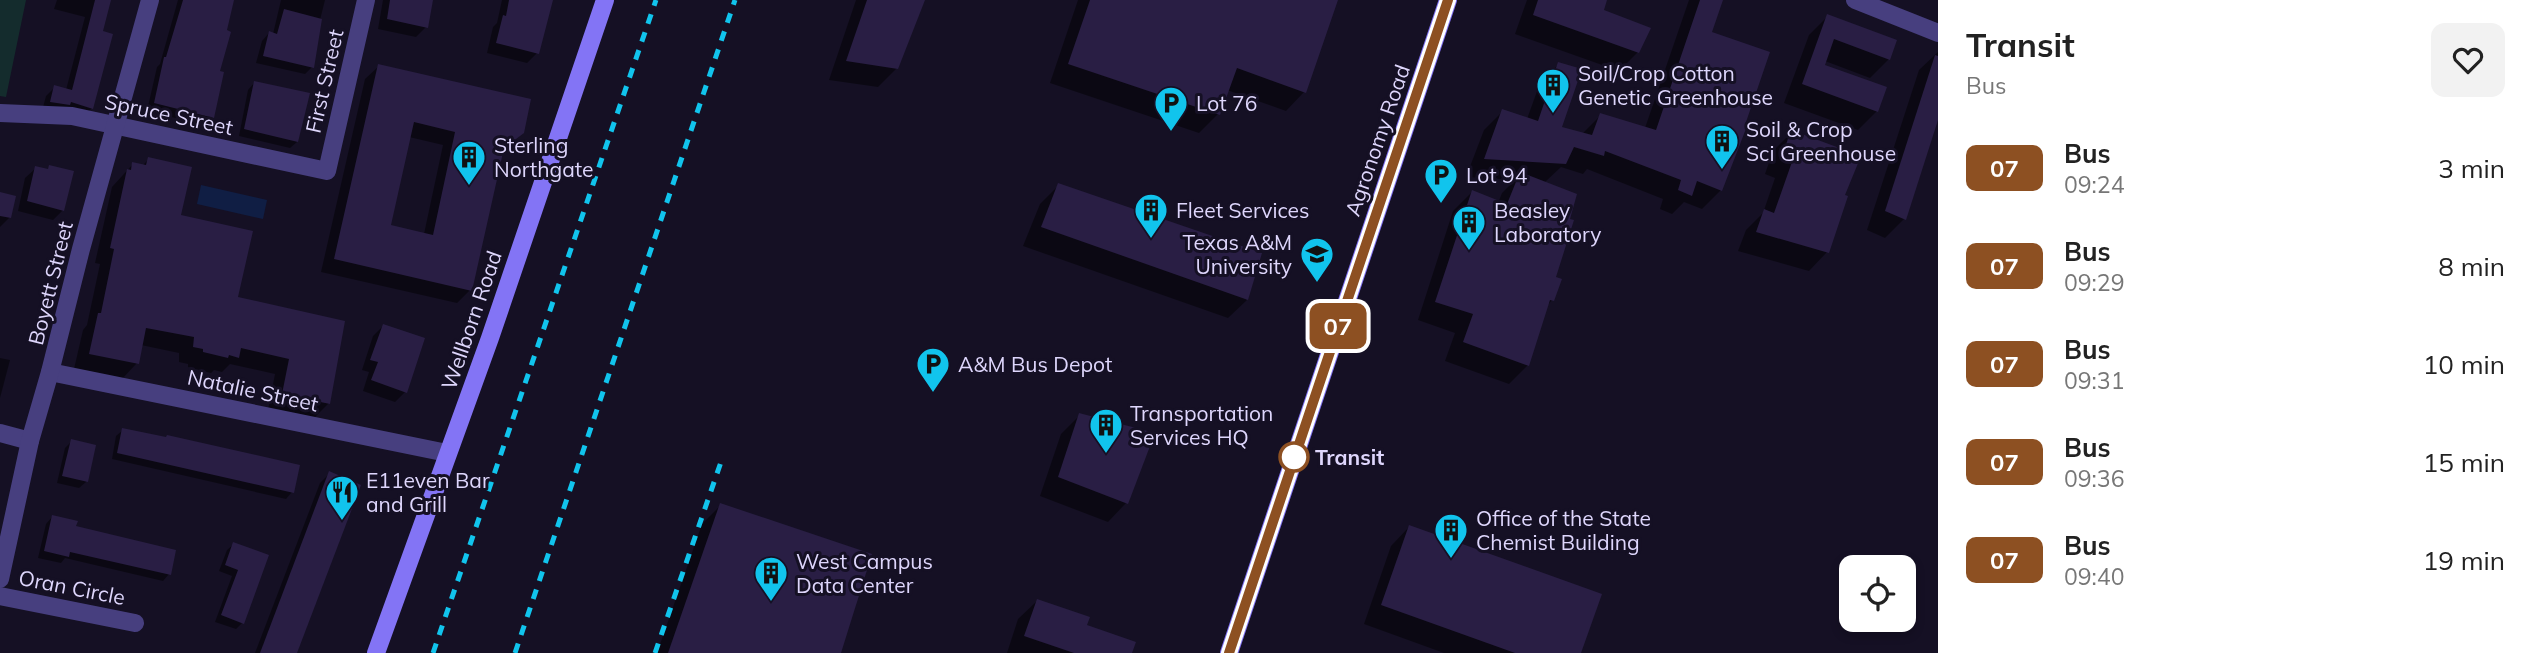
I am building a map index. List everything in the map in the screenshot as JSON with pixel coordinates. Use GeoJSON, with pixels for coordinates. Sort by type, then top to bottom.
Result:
{"type":"FeatureCollection","features":[{"type":"Feature","properties":{"kind":"main road","name":"Wellborn Road"},"geometry":{"type":"LineString","coordinates":[[376,653],[490,338],[605,0]]}},
{"type":"Feature","properties":{"kind":"main road","name":"Agronomy Road"},"geometry":{"type":"LineString","coordinates":[[1229,653],[1448,0]]}},
{"type":"Feature","properties":{"kind":"street","name":"Boyett Street"},"geometry":{"type":"LineString","coordinates":[[0,579],[30,441],[150,0]]}},
{"type":"Feature","properties":{"kind":"street","name":"First Street"},"geometry":{"type":"LineString","coordinates":[[327,171],[366,0]]}},
{"type":"Feature","properties":{"kind":"street"},"geometry":{"type":"LineString","coordinates":[[1856,0],[1938,33]]}},
{"type":"Feature","properties":{"kind":"street","name":"Spruce Street"},"geometry":{"type":"LineString","coordinates":[[0,113],[72,117],[327,171]]}},
{"type":"Feature","properties":{"kind":"street","name":"Natalie Street"},"geometry":{"type":"LineString","coordinates":[[50,372],[447,453]]}},
{"type":"Feature","properties":{"kind":"street"},"geometry":{"type":"LineString","coordinates":[[0,433],[30,441]]}},
{"type":"Feature","properties":{"kind":"street","name":"Oran Circle"},"geometry":{"type":"LineString","coordinates":[[0,596],[135,623]]}},
{"type":"Feature","properties":{"kind":"green space"},"geometry":{"type":"Polygon","coordinates":[[[0,0],[26,0],[6,97],[0,96],[0,0]]]}},
{"type":"Feature","properties":{"kind":"water"},"geometry":{"type":"Polygon","coordinates":[[[201,185],[267,200],[263,219],[197,204],[201,185]]]}},
{"type":"Feature","properties":{"kind":"building"},"geometry":{"type":"Polygon","coordinates":[[[95,0],[111,0],[103,31],[113,34],[93,109],[71,102],[70,105],[50,102],[54,85],[72,90],[95,0]]]}},
{"type":"Feature","properties":{"kind":"building"},"geometry":{"type":"Polygon","coordinates":[[[183,0],[234,0],[227,30],[231,32],[220,71],[224,72],[214,118],[154,103],[164,57],[183,0]]]}},
{"type":"Feature","properties":{"kind":"building"},"geometry":{"type":"Polygon","coordinates":[[[390,0],[433,0],[428,28],[387,19],[390,0]]]}},
{"type":"Feature","properties":{"kind":"building"},"geometry":{"type":"Polygon","coordinates":[[[509,0],[553,0],[539,54],[496,43],[509,0]]]}},
{"type":"Feature","properties":{"kind":"building"},"geometry":{"type":"Polygon","coordinates":[[[867,0],[925,0],[898,69],[846,61],[867,0]]]}},
{"type":"Feature","properties":{"kind":"building"},"geometry":{"type":"Polygon","coordinates":[[[1090,0],[1338,0],[1306,93],[1237,68],[1220,115],[1068,64],[1090,0]]]}},
{"type":"Feature","properties":{"kind":"building"},"geometry":{"type":"Polygon","coordinates":[[[1538,0],[1607,0],[1604,10],[1651,28],[1639,53],[1533,15],[1538,0]]]}},
{"type":"Feature","properties":{"kind":"building"},"geometry":{"type":"Polygon","coordinates":[[[1700,0],[1723,0],[1712,32],[1770,52],[1745,125],[1747,126],[1722,191],[1697,181],[1692,196],[1678,190],[1681,180],[1605,151],[1604,156],[1574,147],[1566,164],[1484,159],[1502,109],[1538,121],[1558,62],[1582,69],[1562,127],[1592,135],[1600,113],[1656,130],[1700,0]]]}},
{"type":"Feature","properties":{"kind":"building"},"geometry":{"type":"Polygon","coordinates":[[[284,9],[322,19],[314,68],[263,56],[269,31],[277,34],[284,9]]]}},
{"type":"Feature","properties":{"kind":"building"},"geometry":{"type":"Polygon","coordinates":[[[1827,14],[1897,40],[1890,60],[1834,39],[1825,65],[1887,87],[1878,112],[1802,84],[1827,14]]]}},
{"type":"Feature","properties":{"kind":"building"},"geometry":{"type":"Polygon","coordinates":[[[1935,55],[1938,56],[1938,120],[1906,220],[1885,211],[1935,55]]]}},
{"type":"Feature","properties":{"kind":"building","name":"Sterling Northgate"},"geometry":{"type":"Polygon","coordinates":[[[378,64],[531,99],[524,133],[504,148],[472,291],[334,259],[378,64]],[[414,122],[391,225],[433,235],[455,132],[414,122]]]}},
{"type":"Feature","properties":{"kind":"building"},"geometry":{"type":"Polygon","coordinates":[[[254,81],[310,93],[298,142],[244,129],[254,81]]]}},
{"type":"Feature","properties":{"kind":"building"},"geometry":{"type":"Polygon","coordinates":[[[1791,130],[1861,156],[1845,195],[1848,196],[1829,253],[1756,232],[1764,209],[1774,213],[1793,159],[1782,156],[1791,130]]]}},
{"type":"Feature","properties":{"kind":"building"},"geometry":{"type":"Polygon","coordinates":[[[148,157],[192,167],[181,215],[253,231],[238,297],[345,321],[330,404],[282,394],[289,359],[241,348],[239,358],[229,355],[228,358],[193,347],[194,337],[146,328],[139,364],[89,354],[98,313],[101,313],[114,249],[110,248],[127,169],[131,170],[132,162],[146,165],[148,157]]]}},
{"type":"Feature","properties":{"kind":"building"},"geometry":{"type":"Polygon","coordinates":[[[49,165],[74,171],[64,211],[27,201],[35,166],[48,169],[49,165]]]}},
{"type":"Feature","properties":{"kind":"building"},"geometry":{"type":"Polygon","coordinates":[[[1520,172],[1577,194],[1570,219],[1574,220],[1556,277],[1562,279],[1554,301],[1550,300],[1529,366],[1463,342],[1473,314],[1435,302],[1472,190],[1507,204],[1520,172]]]}},
{"type":"Feature","properties":{"kind":"building","name":"Fleet Services"},"geometry":{"type":"Polygon","coordinates":[[[1058,183],[1262,253],[1248,300],[1041,227],[1058,183]]]}},
{"type":"Feature","properties":{"kind":"building"},"geometry":{"type":"Polygon","coordinates":[[[0,192],[16,196],[11,218],[0,216],[0,192]]]}},
{"type":"Feature","properties":{"kind":"building"},"geometry":{"type":"Polygon","coordinates":[[[383,324],[425,338],[407,393],[371,380],[378,362],[370,360],[383,324]]]}},
{"type":"Feature","properties":{"kind":"building","name":"Transportation Services HQ"},"geometry":{"type":"Polygon","coordinates":[[[1079,413],[1155,433],[1128,504],[1058,477],[1079,413]]]}},
{"type":"Feature","properties":{"kind":"building"},"geometry":{"type":"Polygon","coordinates":[[[122,428],[166,437],[167,435],[300,465],[294,493],[117,453],[122,428]]]}},
{"type":"Feature","properties":{"kind":"building"},"geometry":{"type":"Polygon","coordinates":[[[71,439],[96,445],[88,482],[62,476],[71,439]]]}},
{"type":"Feature","properties":{"kind":"building"},"geometry":{"type":"Polygon","coordinates":[[[329,471],[361,485],[297,653],[260,653],[329,471]]]}},
{"type":"Feature","properties":{"kind":"building","name":"West Campus Data Center"},"geometry":{"type":"Polygon","coordinates":[[[720,503],[872,554],[841,653],[668,653],[720,503]]]}},
{"type":"Feature","properties":{"kind":"building"},"geometry":{"type":"Polygon","coordinates":[[[52,515],[78,521],[76,526],[176,550],[171,575],[70,552],[69,557],[44,551],[52,515]]]}},
{"type":"Feature","properties":{"kind":"building","name":"Office of the State Chemist Building"},"geometry":{"type":"Polygon","coordinates":[[[1409,525],[1602,594],[1581,653],[1515,653],[1381,605],[1409,525]]]}},
{"type":"Feature","properties":{"kind":"building"},"geometry":{"type":"Polygon","coordinates":[[[233,542],[269,555],[244,624],[221,615],[238,570],[225,565],[233,542]]]}},
{"type":"Feature","properties":{"kind":"building"},"geometry":{"type":"Polygon","coordinates":[[[1037,599],[1090,617],[1087,625],[1136,642],[1132,653],[1074,653],[1024,636],[1037,599]]]}},
{"type":"Feature","properties":{"kind":"railway"},"geometry":{"type":"LineString","coordinates":[[433,653],[656,0]]}},
{"type":"Feature","properties":{"kind":"railway"},"geometry":{"type":"LineString","coordinates":[[515,653],[735,0]]}},
{"type":"Feature","properties":{"kind":"railway"},"geometry":{"type":"LineString","coordinates":[[655,653],[721,462]]}},
{"type":"Feature","properties":{"kind":"bus line","name":"07"},"geometry":{"type":"LineString","coordinates":[[1229,653],[1448,0]]}},
{"type":"Feature","properties":{"kind":"place","name":"Soil/Crop Cotton Genetic Greenhouse"},"geometry":{"type":"Point","coordinates":[1553,115]}},
{"type":"Feature","properties":{"kind":"place","name":"Lot 76"},"geometry":{"type":"Point","coordinates":[1171,133]}},
{"type":"Feature","properties":{"kind":"place","name":"Soil & Crop Sci Greenhouse"},"geometry":{"type":"Point","coordinates":[1722,171]}},
{"type":"Feature","properties":{"kind":"place","name":"Sterling Northgate"},"geometry":{"type":"Point","coordinates":[469,187]}},
{"type":"Feature","properties":{"kind":"place","name":"Lot 94"},"geometry":{"type":"Point","coordinates":[1441,205]}},
{"type":"Feature","properties":{"kind":"place","name":"Fleet Services"},"geometry":{"type":"Point","coordinates":[1151,240]}},
{"type":"Feature","properties":{"kind":"place","name":"Beasley Laboratory"},"geometry":{"type":"Point","coordinates":[1469,252]}},
{"type":"Feature","properties":{"kind":"place","name":"Texas A&M University"},"geometry":{"type":"Point","coordinates":[1317,284]}},
{"type":"Feature","properties":{"kind":"place","name":"A&M Bus Depot"},"geometry":{"type":"Point","coordinates":[933,394]}},
{"type":"Feature","properties":{"kind":"place","name":"Transportation Services HQ"},"geometry":{"type":"Point","coordinates":[1106,455]}},
{"type":"Feature","properties":{"kind":"place","name":"Transit"},"geometry":{"type":"Point","coordinates":[1294,457]}},
{"type":"Feature","properties":{"kind":"place","name":"E11even Bar and Grill"},"geometry":{"type":"Point","coordinates":[342,522]}},
{"type":"Feature","properties":{"kind":"place","name":"Office of the State Chemist Building"},"geometry":{"type":"Point","coordinates":[1451,560]}},
{"type":"Feature","properties":{"kind":"place","name":"West Campus Data Center"},"geometry":{"type":"Point","coordinates":[771,603]}}]}
